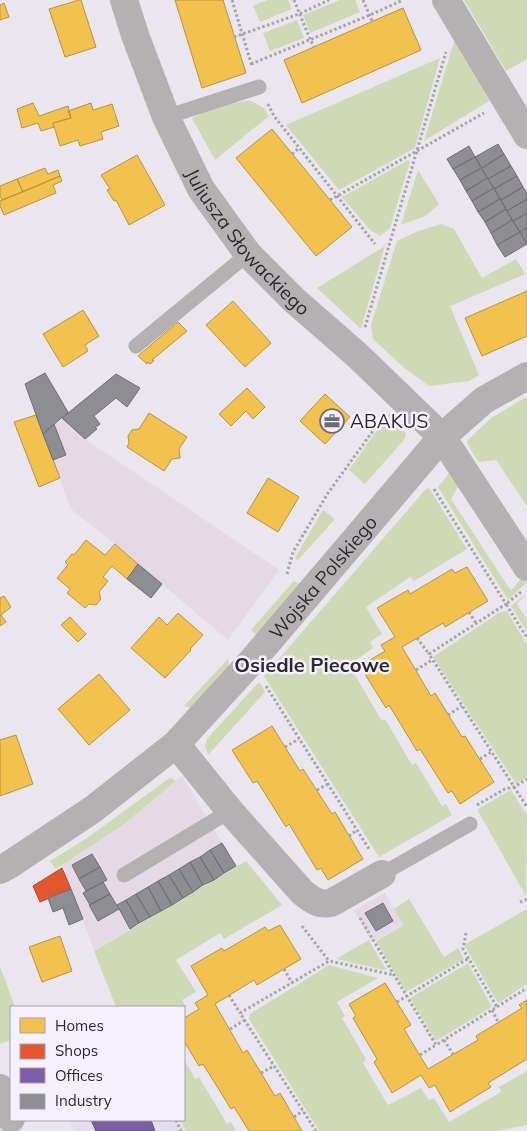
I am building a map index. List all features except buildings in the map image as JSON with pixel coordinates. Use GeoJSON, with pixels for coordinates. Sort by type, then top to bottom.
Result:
{"type":"FeatureCollection","features":[{"type":"Feature","properties":{"kind":"street","name":"Juliusza Słowackiego"},"geometry":{"type":"LineString","coordinates":[[124,0],[166,117],[201,189],[248,254],[294,300],[356,355],[442,437],[527,567]]}},
{"type":"Feature","properties":{"kind":"street"},"geometry":{"type":"LineString","coordinates":[[452,9],[527,135]]}},
{"type":"Feature","properties":{"kind":"street","name":"Wojska Polskiego"},"geometry":{"type":"LineString","coordinates":[[0,870],[92,810],[176,744],[251,662],[442,437],[484,400],[527,376]]}},
{"type":"Feature","properties":{"kind":"street"},"geometry":{"type":"LineString","coordinates":[[176,744],[230,811],[302,892],[311,899],[323,904],[331,903],[382,874]]}},
{"type":"Feature","properties":{"kind":"street"},"geometry":{"type":"LineString","coordinates":[[0,1088],[10,1114]]}},
{"type":"Feature","properties":{"kind":"lane"},"geometry":{"type":"LineString","coordinates":[[166,117],[259,87]]}},
{"type":"Feature","properties":{"kind":"lane"},"geometry":{"type":"LineString","coordinates":[[136,346],[248,254]]}},
{"type":"Feature","properties":{"kind":"lane"},"geometry":{"type":"LineString","coordinates":[[124,875],[230,811]]}},
{"type":"Feature","properties":{"kind":"lane"},"geometry":{"type":"LineString","coordinates":[[382,874],[470,824]]}},
{"type":"Feature","properties":{"kind":"path"},"geometry":{"type":"LineString","coordinates":[[232,0],[259,87],[274,116],[375,244]]}},
{"type":"Feature","properties":{"kind":"path"},"geometry":{"type":"LineString","coordinates":[[294,0],[314,46]]}},
{"type":"Feature","properties":{"kind":"path"},"geometry":{"type":"LineString","coordinates":[[234,37],[299,14],[329,0]]}},
{"type":"Feature","properties":{"kind":"path"},"geometry":{"type":"LineString","coordinates":[[363,0],[372,21]]}},
{"type":"Feature","properties":{"kind":"path"},"geometry":{"type":"LineString","coordinates":[[252,64],[403,0]]}},
{"type":"Feature","properties":{"kind":"path"},"geometry":{"type":"LineString","coordinates":[[365,328],[454,24],[452,9]]}},
{"type":"Feature","properties":{"kind":"path"},"geometry":{"type":"LineString","coordinates":[[330,200],[506,100]]}},
{"type":"Feature","properties":{"kind":"path"},"geometry":{"type":"LineString","coordinates":[[292,154],[299,148]]}},
{"type":"Feature","properties":{"kind":"path"},"geometry":{"type":"LineString","coordinates":[[287,574],[293,552],[328,493],[384,415]]}},
{"type":"Feature","properties":{"kind":"path"},"geometry":{"type":"LineString","coordinates":[[433,487],[527,638]]}},
{"type":"Feature","properties":{"kind":"path"},"geometry":{"type":"LineString","coordinates":[[429,654],[506,604],[527,587]]}},
{"type":"Feature","properties":{"kind":"path"},"geometry":{"type":"LineString","coordinates":[[469,612],[476,624]]}},
{"type":"Feature","properties":{"kind":"path"},"geometry":{"type":"LineString","coordinates":[[417,638],[527,807]]}},
{"type":"Feature","properties":{"kind":"path"},"geometry":{"type":"LineString","coordinates":[[416,670],[432,660]]}},
{"type":"Feature","properties":{"kind":"path"},"geometry":{"type":"LineString","coordinates":[[264,682],[378,862],[382,874]]}},
{"type":"Feature","properties":{"kind":"path"},"geometry":{"type":"LineString","coordinates":[[448,715],[462,706]]}},
{"type":"Feature","properties":{"kind":"path"},"geometry":{"type":"LineString","coordinates":[[285,747],[299,738]]}},
{"type":"Feature","properties":{"kind":"path"},"geometry":{"type":"LineString","coordinates":[[480,759],[491,752]]}},
{"type":"Feature","properties":{"kind":"path"},"geometry":{"type":"LineString","coordinates":[[317,790],[328,784]]}},
{"type":"Feature","properties":{"kind":"path"},"geometry":{"type":"LineString","coordinates":[[349,836],[357,830]]}},
{"type":"Feature","properties":{"kind":"path"},"geometry":{"type":"LineString","coordinates":[[346,894],[436,1045]]}},
{"type":"Feature","properties":{"kind":"path"},"geometry":{"type":"LineString","coordinates":[[520,902],[527,898]]}},
{"type":"Feature","properties":{"kind":"path"},"geometry":{"type":"LineString","coordinates":[[466,933],[463,949],[497,1007]]}},
{"type":"Feature","properties":{"kind":"path"},"geometry":{"type":"LineString","coordinates":[[397,1002],[469,958]]}},
{"type":"Feature","properties":{"kind":"path"},"geometry":{"type":"LineString","coordinates":[[240,1013],[329,961],[394,975]]}},
{"type":"Feature","properties":{"kind":"path"},"geometry":{"type":"LineString","coordinates":[[284,969],[292,982]]}},
{"type":"Feature","properties":{"kind":"path"},"geometry":{"type":"LineString","coordinates":[[420,1055],[527,988]]}},
{"type":"Feature","properties":{"kind":"path"},"geometry":{"type":"LineString","coordinates":[[229,995],[316,1131]]}},
{"type":"Feature","properties":{"kind":"path"},"geometry":{"type":"LineString","coordinates":[[492,1010],[498,1022]]}},
{"type":"Feature","properties":{"kind":"path"},"geometry":{"type":"LineString","coordinates":[[230,1029],[245,1020]]}},
{"type":"Feature","properties":{"kind":"path"},"geometry":{"type":"LineString","coordinates":[[444,1040],[453,1054]]}},
{"type":"Feature","properties":{"kind":"path"},"geometry":{"type":"LineString","coordinates":[[261,1073],[274,1066]]}},
{"type":"Feature","properties":{"kind":"path"},"geometry":{"type":"LineString","coordinates":[[294,1117],[303,1111]]}},
{"type":"Feature","properties":{"kind":"shaded area"},"geometry":{"type":"Polygon","coordinates":[[[62,418],[85,439],[279,570],[228,640],[71,509],[43,434],[62,418]]]}},
{"type":"Feature","properties":{"kind":"shaded area"},"geometry":{"type":"Polygon","coordinates":[[[182,776],[236,866],[94,950],[62,865],[124,824],[182,776]]]}},
{"type":"Feature","properties":{"kind":"shaded area"},"geometry":{"type":"Polygon","coordinates":[[[385,893],[404,925],[372,942],[354,910],[385,893]]]}},
{"type":"Feature","properties":{"kind":"shaded area"},"geometry":{"type":"Polygon","coordinates":[[[69,1121],[181,1121],[186,1131],[73,1131],[69,1121]]]}},
{"type":"Feature","properties":{"kind":"green space"},"geometry":{"type":"Polygon","coordinates":[[[267,0],[288,0],[292,9],[260,22],[253,6],[267,0]]]}},
{"type":"Feature","properties":{"kind":"green space"},"geometry":{"type":"Polygon","coordinates":[[[340,0],[355,0],[360,12],[310,33],[303,15],[340,0]]]}},
{"type":"Feature","properties":{"kind":"green space"},"geometry":{"type":"Polygon","coordinates":[[[464,0],[527,0],[527,59],[506,71],[464,0]]]}},
{"type":"Feature","properties":{"kind":"green space"},"geometry":{"type":"Polygon","coordinates":[[[297,20],[304,38],[270,51],[263,33],[297,20]]]}},
{"type":"Feature","properties":{"kind":"green space"},"geometry":{"type":"Polygon","coordinates":[[[458,28],[497,96],[424,141],[458,28]]]}},
{"type":"Feature","properties":{"kind":"green space"},"geometry":{"type":"Polygon","coordinates":[[[440,58],[415,148],[339,190],[286,125],[440,58]]]}},
{"type":"Feature","properties":{"kind":"green space"},"geometry":{"type":"Polygon","coordinates":[[[249,100],[264,108],[269,116],[215,160],[192,118],[213,109],[249,100]]]}},
{"type":"Feature","properties":{"kind":"green space"},"geometry":{"type":"Polygon","coordinates":[[[408,160],[410,162],[390,228],[380,236],[370,230],[342,197],[408,160]]]}},
{"type":"Feature","properties":{"kind":"green space"},"geometry":{"type":"Polygon","coordinates":[[[418,170],[439,204],[427,215],[401,225],[418,170]]]}},
{"type":"Feature","properties":{"kind":"green space"},"geometry":{"type":"Polygon","coordinates":[[[441,224],[454,229],[482,278],[516,259],[525,274],[450,306],[479,375],[469,381],[429,386],[403,367],[373,339],[371,325],[397,241],[416,232],[441,224]]]}},
{"type":"Feature","properties":{"kind":"green space"},"geometry":{"type":"Polygon","coordinates":[[[385,246],[364,318],[361,329],[317,288],[385,246]]]}},
{"type":"Feature","properties":{"kind":"green space"},"geometry":{"type":"Polygon","coordinates":[[[527,397],[527,506],[496,460],[479,462],[467,443],[491,418],[527,397]]]}},
{"type":"Feature","properties":{"kind":"green space"},"geometry":{"type":"Polygon","coordinates":[[[389,413],[401,425],[406,435],[404,440],[365,484],[349,470],[389,413]]]}},
{"type":"Feature","properties":{"kind":"green space"},"geometry":{"type":"Polygon","coordinates":[[[452,470],[461,482],[451,499],[511,591],[522,577],[526,583],[508,600],[438,487],[452,470]]]}},
{"type":"Feature","properties":{"kind":"green space"},"geometry":{"type":"Polygon","coordinates":[[[429,488],[467,549],[414,581],[410,577],[366,607],[382,634],[370,642],[373,648],[349,665],[382,721],[385,719],[412,765],[416,763],[442,806],[446,804],[452,815],[379,857],[264,676],[426,489],[429,488]]]}},
{"type":"Feature","properties":{"kind":"green space"},"geometry":{"type":"Polygon","coordinates":[[[323,510],[335,519],[298,560],[295,558],[323,510]]]}},
{"type":"Feature","properties":{"kind":"green space"},"geometry":{"type":"Polygon","coordinates":[[[294,581],[301,585],[257,635],[251,630],[294,581]]]}},
{"type":"Feature","properties":{"kind":"green space"},"geometry":{"type":"Polygon","coordinates":[[[527,593],[517,604],[527,620],[527,632],[511,606],[527,593]]]}},
{"type":"Feature","properties":{"kind":"green space"},"geometry":{"type":"Polygon","coordinates":[[[507,611],[527,645],[527,777],[516,784],[433,657],[500,612],[507,611]]]}},
{"type":"Feature","properties":{"kind":"green space"},"geometry":{"type":"Polygon","coordinates":[[[228,659],[229,667],[192,708],[184,706],[228,659]]]}},
{"type":"Feature","properties":{"kind":"green space"},"geometry":{"type":"Polygon","coordinates":[[[258,683],[261,684],[265,692],[208,755],[205,746],[207,739],[258,683]]]}},
{"type":"Feature","properties":{"kind":"green space"},"geometry":{"type":"Polygon","coordinates":[[[171,778],[176,781],[124,824],[56,869],[50,861],[87,838],[171,778]]]}},
{"type":"Feature","properties":{"kind":"green space"},"geometry":{"type":"Polygon","coordinates":[[[511,790],[527,815],[526,896],[478,811],[478,809],[511,790]]]}},
{"type":"Feature","properties":{"kind":"green space"},"geometry":{"type":"Polygon","coordinates":[[[246,861],[282,905],[224,939],[220,933],[176,960],[196,992],[182,1000],[186,1007],[185,1008],[185,1006],[116,1006],[94,951],[246,861]]]}},
{"type":"Feature","properties":{"kind":"green space"},"geometry":{"type":"Polygon","coordinates":[[[409,899],[444,957],[458,948],[464,959],[406,992],[376,941],[404,925],[394,909],[409,899]]]}},
{"type":"Feature","properties":{"kind":"green space"},"geometry":{"type":"Polygon","coordinates":[[[527,909],[527,984],[498,1003],[464,945],[527,909]]]}},
{"type":"Feature","properties":{"kind":"green space"},"geometry":{"type":"Polygon","coordinates":[[[369,940],[386,969],[336,959],[369,940]]]}},
{"type":"Feature","properties":{"kind":"green space"},"geometry":{"type":"Polygon","coordinates":[[[468,963],[492,1007],[436,1041],[410,998],[468,963]]]}},
{"type":"Feature","properties":{"kind":"green space"},"geometry":{"type":"Polygon","coordinates":[[[329,965],[378,978],[337,1002],[345,1016],[342,1018],[366,1059],[363,1063],[388,1105],[421,1088],[429,1100],[434,1098],[449,1122],[501,1092],[499,1087],[527,1071],[527,1125],[496,1131],[319,1131],[249,1019],[250,1014],[329,965]]]}},
{"type":"Feature","properties":{"kind":"green space"},"geometry":{"type":"Polygon","coordinates":[[[0,966],[15,1006],[10,1006],[10,1040],[0,1044],[0,966]]]}},
{"type":"Feature","properties":{"kind":"green space"},"geometry":{"type":"Polygon","coordinates":[[[185,1061],[195,1079],[199,1077],[227,1124],[231,1122],[236,1131],[186,1131],[181,1121],[185,1121],[185,1061]]]}},
{"type":"Feature","properties":{"kind":"place","name":"ABAKUS"},"geometry":{"type":"Point","coordinates":[332,421]}},
{"type":"Feature","properties":{"kind":"district","name":"Osiedle Piecowe"},"geometry":{"type":"Point","coordinates":[312,664]}}]}
